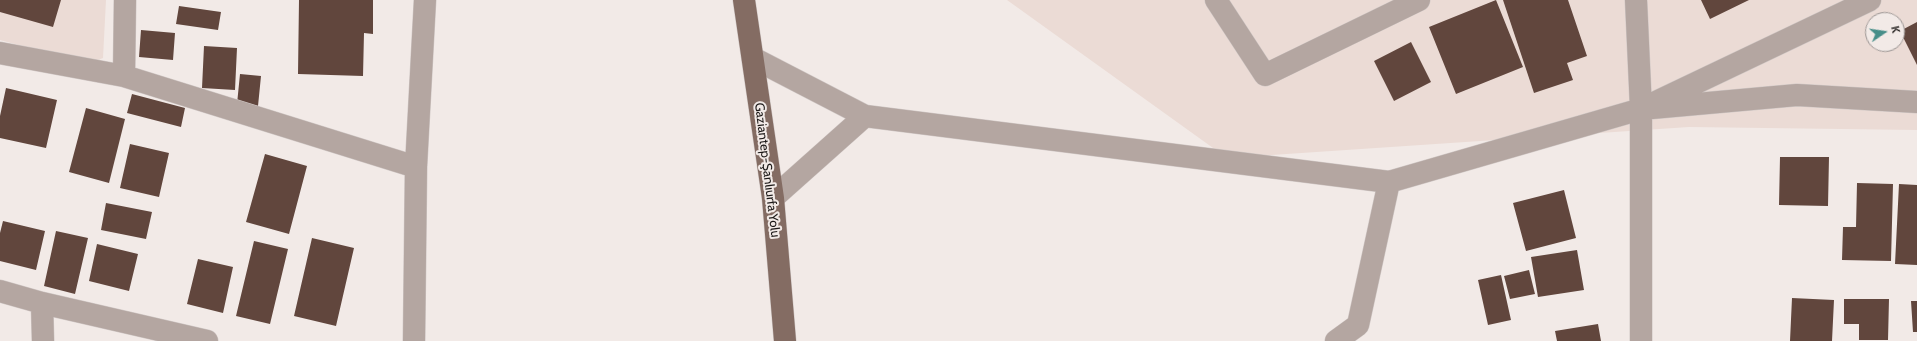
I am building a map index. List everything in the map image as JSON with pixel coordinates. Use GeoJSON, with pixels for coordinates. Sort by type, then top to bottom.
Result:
{"type":"FeatureCollection","features":[{"type":"Feature","properties":{"kind":"main road","name":"Gaziantep-Şanlıurfa Yolu"},"geometry":{"type":"LineString","coordinates":[[744,0],[773,198],[785,341]]}},
{"type":"Feature","properties":{"kind":"street"},"geometry":{"type":"LineString","coordinates":[[124,76],[125,0]]}},
{"type":"Feature","properties":{"kind":"street"},"geometry":{"type":"LineString","coordinates":[[414,341],[416,167],[425,0]]}},
{"type":"Feature","properties":{"kind":"street"},"geometry":{"type":"LineString","coordinates":[[1216,0],[1265,75],[1419,0]]}},
{"type":"Feature","properties":{"kind":"street"},"geometry":{"type":"LineString","coordinates":[[1636,0],[1641,109],[1641,341]]}},
{"type":"Feature","properties":{"kind":"street"},"geometry":{"type":"LineString","coordinates":[[753,58],[865,116],[1389,182],[1641,109],[1870,0]]}},
{"type":"Feature","properties":{"kind":"street"},"geometry":{"type":"LineString","coordinates":[[0,53],[124,76],[416,167]]}},
{"type":"Feature","properties":{"kind":"street"},"geometry":{"type":"LineString","coordinates":[[1641,109],[1797,95],[1917,102]]}},
{"type":"Feature","properties":{"kind":"street"},"geometry":{"type":"LineString","coordinates":[[773,198],[865,116]]}},
{"type":"Feature","properties":{"kind":"street"},"geometry":{"type":"LineString","coordinates":[[1336,341],[1358,325],[1389,182]]}},
{"type":"Feature","properties":{"kind":"street"},"geometry":{"type":"LineString","coordinates":[[0,291],[42,303],[201,340]]}},
{"type":"Feature","properties":{"kind":"street"},"geometry":{"type":"LineString","coordinates":[[42,303],[43,341]]}},
{"type":"Feature","properties":{"kind":"shaded area"},"geometry":{"type":"Polygon","coordinates":[[[0,0],[106,0],[103,58],[88,64],[0,40],[0,0]]]}},
{"type":"Feature","properties":{"kind":"shaded area"},"geometry":{"type":"Polygon","coordinates":[[[1007,0],[1917,0],[1917,130],[1689,127],[1227,158],[1007,0]]]}},
{"type":"Feature","properties":{"kind":"building"},"geometry":{"type":"Polygon","coordinates":[[[0,0],[61,0],[53,27],[0,12],[0,0]]]}},
{"type":"Feature","properties":{"kind":"building"},"geometry":{"type":"Polygon","coordinates":[[[299,0],[373,0],[373,34],[364,33],[363,76],[298,74],[299,0]]]}},
{"type":"Feature","properties":{"kind":"building"},"geometry":{"type":"Polygon","coordinates":[[[1496,0],[1523,67],[1456,94],[1429,27],[1496,0]]]}},
{"type":"Feature","properties":{"kind":"building"},"geometry":{"type":"Polygon","coordinates":[[[1503,0],[1568,0],[1587,56],[1567,63],[1573,80],[1534,93],[1503,0]]]}},
{"type":"Feature","properties":{"kind":"building"},"geometry":{"type":"Polygon","coordinates":[[[1701,0],[1749,0],[1710,19],[1701,0]]]}},
{"type":"Feature","properties":{"kind":"building"},"geometry":{"type":"Polygon","coordinates":[[[179,6],[221,12],[218,30],[176,24],[179,6]]]}},
{"type":"Feature","properties":{"kind":"building"},"geometry":{"type":"Polygon","coordinates":[[[1917,22],[1917,65],[1905,41],[1905,28],[1917,22]]]}},
{"type":"Feature","properties":{"kind":"building"},"geometry":{"type":"Polygon","coordinates":[[[141,30],[175,33],[173,60],[139,57],[141,30]]]}},
{"type":"Feature","properties":{"kind":"building"},"geometry":{"type":"Polygon","coordinates":[[[1411,42],[1431,82],[1394,101],[1374,61],[1411,42]]]}},
{"type":"Feature","properties":{"kind":"building"},"geometry":{"type":"Polygon","coordinates":[[[204,46],[237,48],[235,90],[202,88],[204,46]]]}},
{"type":"Feature","properties":{"kind":"building"},"geometry":{"type":"Polygon","coordinates":[[[240,74],[261,76],[258,106],[237,104],[240,74]]]}},
{"type":"Feature","properties":{"kind":"building"},"geometry":{"type":"Polygon","coordinates":[[[6,88],[57,100],[46,148],[0,138],[0,116],[6,88]]]}},
{"type":"Feature","properties":{"kind":"building"},"geometry":{"type":"Polygon","coordinates":[[[132,94],[185,108],[181,127],[127,113],[132,94]]]}},
{"type":"Feature","properties":{"kind":"building"},"geometry":{"type":"Polygon","coordinates":[[[86,108],[125,119],[109,183],[69,172],[86,108]]]}},
{"type":"Feature","properties":{"kind":"building"},"geometry":{"type":"Polygon","coordinates":[[[130,144],[169,153],[159,197],[120,188],[130,144]]]}},
{"type":"Feature","properties":{"kind":"building"},"geometry":{"type":"Polygon","coordinates":[[[265,154],[307,166],[289,234],[246,222],[265,154]]]}},
{"type":"Feature","properties":{"kind":"building"},"geometry":{"type":"Polygon","coordinates":[[[1780,157],[1829,157],[1828,206],[1779,205],[1780,157]]]}},
{"type":"Feature","properties":{"kind":"building"},"geometry":{"type":"Polygon","coordinates":[[[1857,183],[1893,184],[1891,261],[1842,260],[1843,227],[1856,227],[1857,183]]]}},
{"type":"Feature","properties":{"kind":"building"},"geometry":{"type":"Polygon","coordinates":[[[1899,184],[1917,185],[1917,265],[1895,264],[1899,184]]]}},
{"type":"Feature","properties":{"kind":"building"},"geometry":{"type":"Polygon","coordinates":[[[1564,190],[1576,238],[1526,251],[1513,203],[1564,190]]]}},
{"type":"Feature","properties":{"kind":"building"},"geometry":{"type":"Polygon","coordinates":[[[106,203],[152,212],[146,239],[101,230],[106,203]]]}},
{"type":"Feature","properties":{"kind":"building"},"geometry":{"type":"Polygon","coordinates":[[[3,221],[45,231],[36,270],[0,261],[0,233],[3,221]]]}},
{"type":"Feature","properties":{"kind":"building"},"geometry":{"type":"Polygon","coordinates":[[[56,231],[88,238],[75,294],[44,286],[56,231]]]}},
{"type":"Feature","properties":{"kind":"building"},"geometry":{"type":"Polygon","coordinates":[[[312,238],[354,248],[336,326],[294,316],[312,238]]]}},
{"type":"Feature","properties":{"kind":"building"},"geometry":{"type":"Polygon","coordinates":[[[254,241],[288,249],[270,324],[236,316],[254,241]]]}},
{"type":"Feature","properties":{"kind":"building"},"geometry":{"type":"Polygon","coordinates":[[[97,244],[138,254],[129,291],[89,281],[97,244]]]}},
{"type":"Feature","properties":{"kind":"building"},"geometry":{"type":"Polygon","coordinates":[[[1577,250],[1584,290],[1538,297],[1531,257],[1577,250]]]}},
{"type":"Feature","properties":{"kind":"building"},"geometry":{"type":"Polygon","coordinates":[[[198,259],[233,267],[223,313],[187,304],[198,259]]]}},
{"type":"Feature","properties":{"kind":"building"},"geometry":{"type":"Polygon","coordinates":[[[1529,270],[1535,294],[1510,299],[1504,276],[1529,270]]]}},
{"type":"Feature","properties":{"kind":"building"},"geometry":{"type":"Polygon","coordinates":[[[1501,275],[1511,320],[1488,325],[1478,280],[1501,275]]]}},
{"type":"Feature","properties":{"kind":"building"},"geometry":{"type":"Polygon","coordinates":[[[1792,298],[1834,300],[1832,341],[1790,341],[1792,298]]]}},
{"type":"Feature","properties":{"kind":"building"},"geometry":{"type":"Polygon","coordinates":[[[1844,299],[1889,299],[1888,340],[1859,340],[1859,324],[1844,324],[1844,299]]]}},
{"type":"Feature","properties":{"kind":"building"},"geometry":{"type":"Polygon","coordinates":[[[1911,301],[1917,301],[1917,332],[1913,332],[1911,301]]]}},
{"type":"Feature","properties":{"kind":"building"},"geometry":{"type":"Polygon","coordinates":[[[1598,324],[1601,341],[1557,341],[1555,331],[1598,324]]]}}]}
